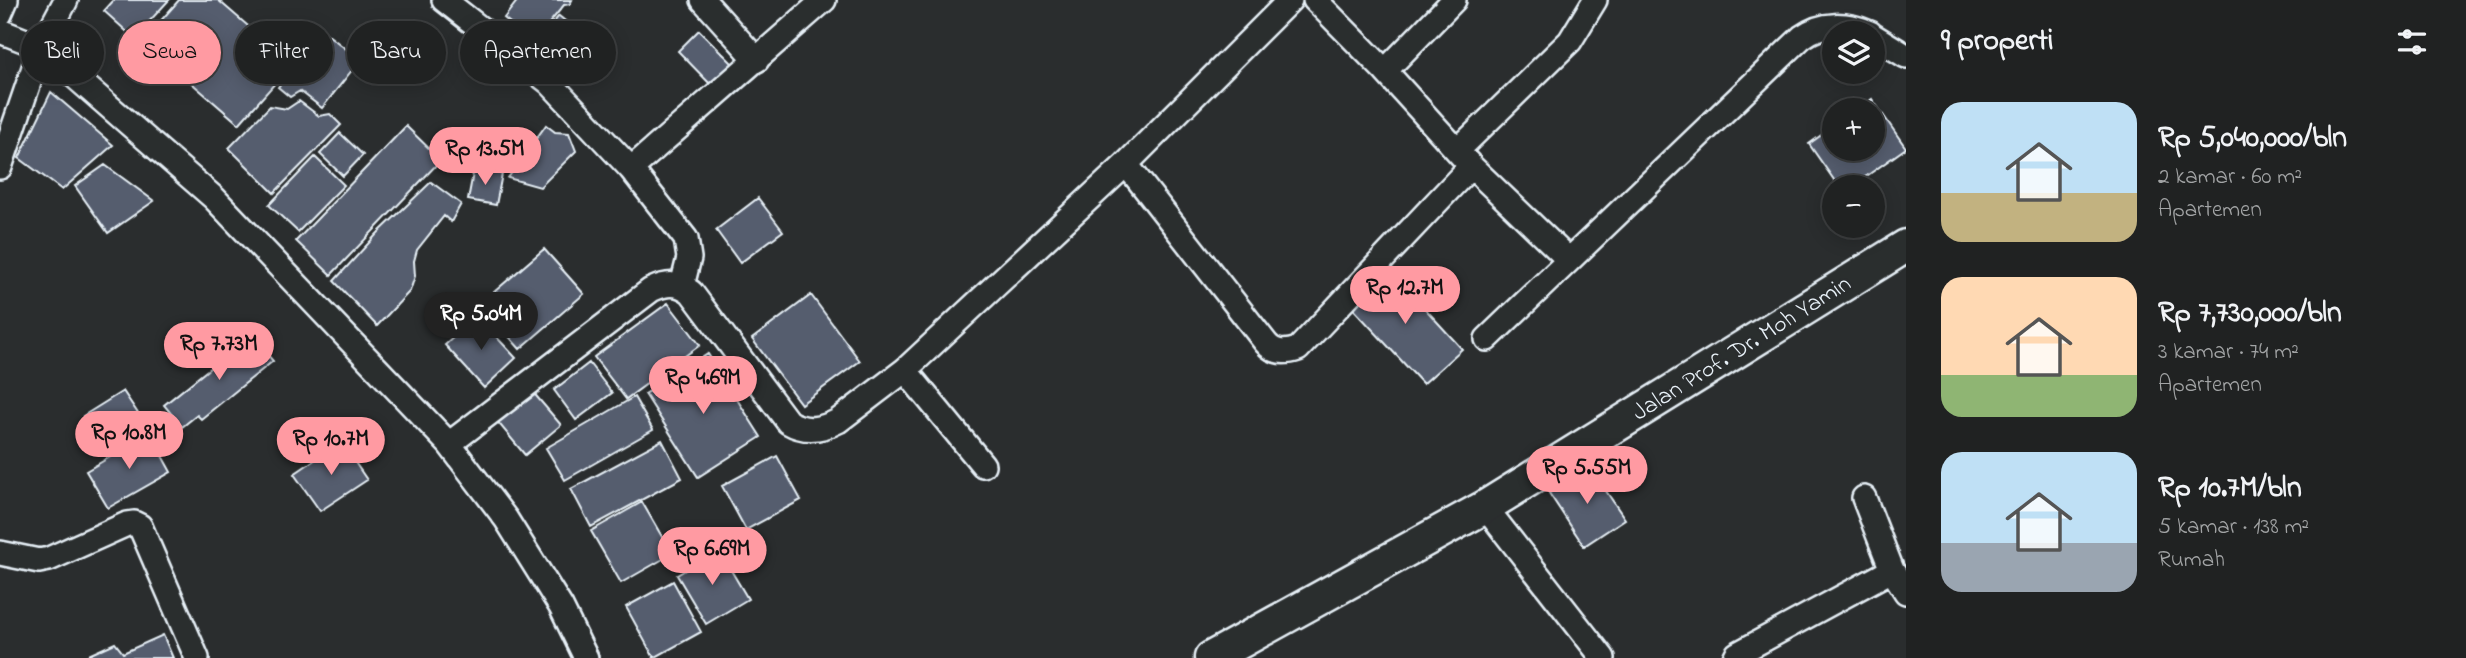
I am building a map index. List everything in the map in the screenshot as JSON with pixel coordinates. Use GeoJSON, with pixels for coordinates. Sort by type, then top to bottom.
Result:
{"type":"FeatureCollection","features":[{"type":"Feature","properties":{"kind":"street"},"geometry":{"type":"LineString","coordinates":[[0,14],[6,0]]}},
{"type":"Feature","properties":{"kind":"street"},"geometry":{"type":"LineString","coordinates":[[55,21],[66,0]]}},
{"type":"Feature","properties":{"kind":"street"},"geometry":{"type":"LineString","coordinates":[[444,0],[550,83],[631,169],[685,239],[688,258],[681,286]]}},
{"type":"Feature","properties":{"kind":"street"},"geometry":{"type":"LineString","coordinates":[[703,0],[757,60]]}},
{"type":"Feature","properties":{"kind":"street"},"geometry":{"type":"LineString","coordinates":[[631,169],[824,0]]}},
{"type":"Feature","properties":{"kind":"street"},"geometry":{"type":"LineString","coordinates":[[449,444],[651,290],[673,284],[691,292],[789,422],[798,428],[826,428],[905,370],[1126,164],[1290,0]]}},
{"type":"Feature","properties":{"kind":"street"},"geometry":{"type":"LineString","coordinates":[[1315,0],[1385,71],[1464,158],[1570,261]]}},
{"type":"Feature","properties":{"kind":"street"},"geometry":{"type":"LineString","coordinates":[[1385,71],[1454,0]]}},
{"type":"Feature","properties":{"kind":"street"},"geometry":{"type":"LineString","coordinates":[[1126,164],[1270,348],[1283,352],[1298,349],[1570,41],[1595,0]]}},
{"type":"Feature","properties":{"kind":"street"},"geometry":{"type":"LineString","coordinates":[[1487,338],[1802,37],[1822,25]]}},
{"type":"Feature","properties":{"kind":"street"},"geometry":{"type":"LineString","coordinates":[[0,32],[21,40]]}},
{"type":"Feature","properties":{"kind":"street"},"geometry":{"type":"LineString","coordinates":[[1885,43],[1906,56]]}},
{"type":"Feature","properties":{"kind":"street"},"geometry":{"type":"LineString","coordinates":[[0,167],[28,84]]}},
{"type":"Feature","properties":{"kind":"street"},"geometry":{"type":"LineString","coordinates":[[83,84],[214,198],[449,444],[506,519],[561,607],[586,658]]}},
{"type":"Feature","properties":{"kind":"street","name":"Jalan Prof. Dr. Moh Yamin"},"geometry":{"type":"LineString","coordinates":[[1211,658],[1485,507],[1906,246]]}},
{"type":"Feature","properties":{"kind":"street"},"geometry":{"type":"LineString","coordinates":[[905,370],[983,465]]}},
{"type":"Feature","properties":{"kind":"street"},"geometry":{"type":"LineString","coordinates":[[1864,498],[1892,570],[1906,592]]}},
{"type":"Feature","properties":{"kind":"street"},"geometry":{"type":"LineString","coordinates":[[1485,507],[1603,658]]}},
{"type":"Feature","properties":{"kind":"street"},"geometry":{"type":"LineString","coordinates":[[0,553],[39,561],[50,559],[127,524],[140,526],[197,658]]}},
{"type":"Feature","properties":{"kind":"street"},"geometry":{"type":"LineString","coordinates":[[1735,658],[1737,654],[1892,570]]}},
{"type":"Feature","properties":{"kind":"building"},"geometry":{"type":"Polygon","coordinates":[[[114,0],[169,0],[150,21],[118,21],[118,24],[104,11],[114,0]]]}},
{"type":"Feature","properties":{"kind":"building"},"geometry":{"type":"Polygon","coordinates":[[[179,0],[218,0],[242,21],[235,21],[235,84],[274,84],[239,124],[193,84],[221,84],[221,21],[161,21],[179,0]]]}},
{"type":"Feature","properties":{"kind":"building"},"geometry":{"type":"Polygon","coordinates":[[[518,0],[572,0],[570,4],[564,5],[551,21],[508,21],[504,18],[518,0]]]}},
{"type":"Feature","properties":{"kind":"building"},"geometry":{"type":"Polygon","coordinates":[[[699,30],[735,66],[714,88],[678,51],[699,30]]]}},
{"type":"Feature","properties":{"kind":"building"},"geometry":{"type":"Polygon","coordinates":[[[333,39],[347,50],[347,76],[322,108],[300,91],[290,97],[278,87],[280,84],[333,84],[333,39]]]}},
{"type":"Feature","properties":{"kind":"building"},"geometry":{"type":"Polygon","coordinates":[[[51,92],[113,145],[62,190],[19,158],[51,92]]]}},
{"type":"Feature","properties":{"kind":"building"},"geometry":{"type":"Polygon","coordinates":[[[299,101],[319,116],[330,114],[341,125],[274,193],[229,148],[270,106],[287,109],[299,101]]]}},
{"type":"Feature","properties":{"kind":"building"},"geometry":{"type":"Polygon","coordinates":[[[1885,118],[1906,148],[1868,175],[1831,175],[1809,144],[1822,135],[1822,161],[1885,161],[1885,118]]]}},
{"type":"Feature","properties":{"kind":"building"},"geometry":{"type":"Polygon","coordinates":[[[546,125],[555,132],[569,133],[576,151],[540,187],[508,178],[546,125]]]}},
{"type":"Feature","properties":{"kind":"building"},"geometry":{"type":"Polygon","coordinates":[[[406,126],[441,160],[331,275],[296,241],[406,126]]]}},
{"type":"Feature","properties":{"kind":"building"},"geometry":{"type":"Polygon","coordinates":[[[340,133],[363,155],[343,176],[320,154],[340,133]]]}},
{"type":"Feature","properties":{"kind":"building"},"geometry":{"type":"Polygon","coordinates":[[[315,157],[344,185],[298,232],[269,205],[315,157]]]}},
{"type":"Feature","properties":{"kind":"building"},"geometry":{"type":"Polygon","coordinates":[[[105,165],[154,201],[108,233],[75,186],[105,165]]]}},
{"type":"Feature","properties":{"kind":"building"},"geometry":{"type":"Polygon","coordinates":[[[474,168],[502,174],[496,205],[468,200],[474,168]]]}},
{"type":"Feature","properties":{"kind":"building"},"geometry":{"type":"Polygon","coordinates":[[[431,182],[461,204],[451,222],[444,216],[417,250],[414,261],[415,276],[410,291],[377,326],[334,281],[377,234],[431,182]]]}},
{"type":"Feature","properties":{"kind":"building"},"geometry":{"type":"Polygon","coordinates":[[[758,198],[783,231],[740,263],[716,230],[758,198]]]}},
{"type":"Feature","properties":{"kind":"building"},"geometry":{"type":"Polygon","coordinates":[[[544,249],[584,294],[520,349],[480,304],[544,249]]]}},
{"type":"Feature","properties":{"kind":"building"},"geometry":{"type":"Polygon","coordinates":[[[1387,267],[1462,349],[1423,384],[1348,303],[1387,267]]]}},
{"type":"Feature","properties":{"kind":"building"},"geometry":{"type":"Polygon","coordinates":[[[811,295],[860,361],[801,404],[752,339],[811,295]]]}},
{"type":"Feature","properties":{"kind":"building"},"geometry":{"type":"Polygon","coordinates":[[[668,303],[700,345],[626,399],[594,357],[668,303]]]}},
{"type":"Feature","properties":{"kind":"building"},"geometry":{"type":"Polygon","coordinates":[[[477,316],[516,358],[484,388],[445,345],[477,316]]]}},
{"type":"Feature","properties":{"kind":"building"},"geometry":{"type":"Polygon","coordinates":[[[251,335],[273,361],[201,419],[197,415],[182,427],[164,405],[251,335]]]}},
{"type":"Feature","properties":{"kind":"building"},"geometry":{"type":"Polygon","coordinates":[[[708,354],[761,437],[698,477],[645,394],[708,354]]]}},
{"type":"Feature","properties":{"kind":"building"},"geometry":{"type":"Polygon","coordinates":[[[589,363],[612,393],[576,420],[554,390],[589,363]]]}},
{"type":"Feature","properties":{"kind":"building"},"geometry":{"type":"Polygon","coordinates":[[[531,390],[561,425],[525,455],[496,420],[531,390]]]}},
{"type":"Feature","properties":{"kind":"building"},"geometry":{"type":"Polygon","coordinates":[[[123,391],[147,427],[107,453],[83,416],[123,391]]]}},
{"type":"Feature","properties":{"kind":"building"},"geometry":{"type":"Polygon","coordinates":[[[634,397],[653,430],[565,480],[546,448],[634,397]]]}},
{"type":"Feature","properties":{"kind":"building"},"geometry":{"type":"Polygon","coordinates":[[[150,434],[171,472],[108,508],[86,471],[150,434]]]}},
{"type":"Feature","properties":{"kind":"building"},"geometry":{"type":"Polygon","coordinates":[[[662,440],[682,478],[591,527],[571,489],[662,440]]]}},
{"type":"Feature","properties":{"kind":"building"},"geometry":{"type":"Polygon","coordinates":[[[341,442],[367,480],[320,511],[294,474],[341,442]]]}},
{"type":"Feature","properties":{"kind":"building"},"geometry":{"type":"Polygon","coordinates":[[[777,456],[801,500],[746,530],[722,486],[777,456]]]}},
{"type":"Feature","properties":{"kind":"building"},"geometry":{"type":"Polygon","coordinates":[[[1589,466],[1625,519],[1584,546],[1549,493],[1589,466]]]}},
{"type":"Feature","properties":{"kind":"building"},"geometry":{"type":"Polygon","coordinates":[[[642,502],[672,554],[621,583],[591,531],[642,502]]]}},
{"type":"Feature","properties":{"kind":"building"},"geometry":{"type":"Polygon","coordinates":[[[719,550],[748,599],[706,624],[677,575],[719,550]]]}},
{"type":"Feature","properties":{"kind":"building"},"geometry":{"type":"Polygon","coordinates":[[[673,581],[701,632],[654,658],[626,607],[673,581]]]}},
{"type":"Feature","properties":{"kind":"building"},"geometry":{"type":"Polygon","coordinates":[[[163,635],[173,658],[82,658],[115,643],[123,653],[163,635]]]}}]}
